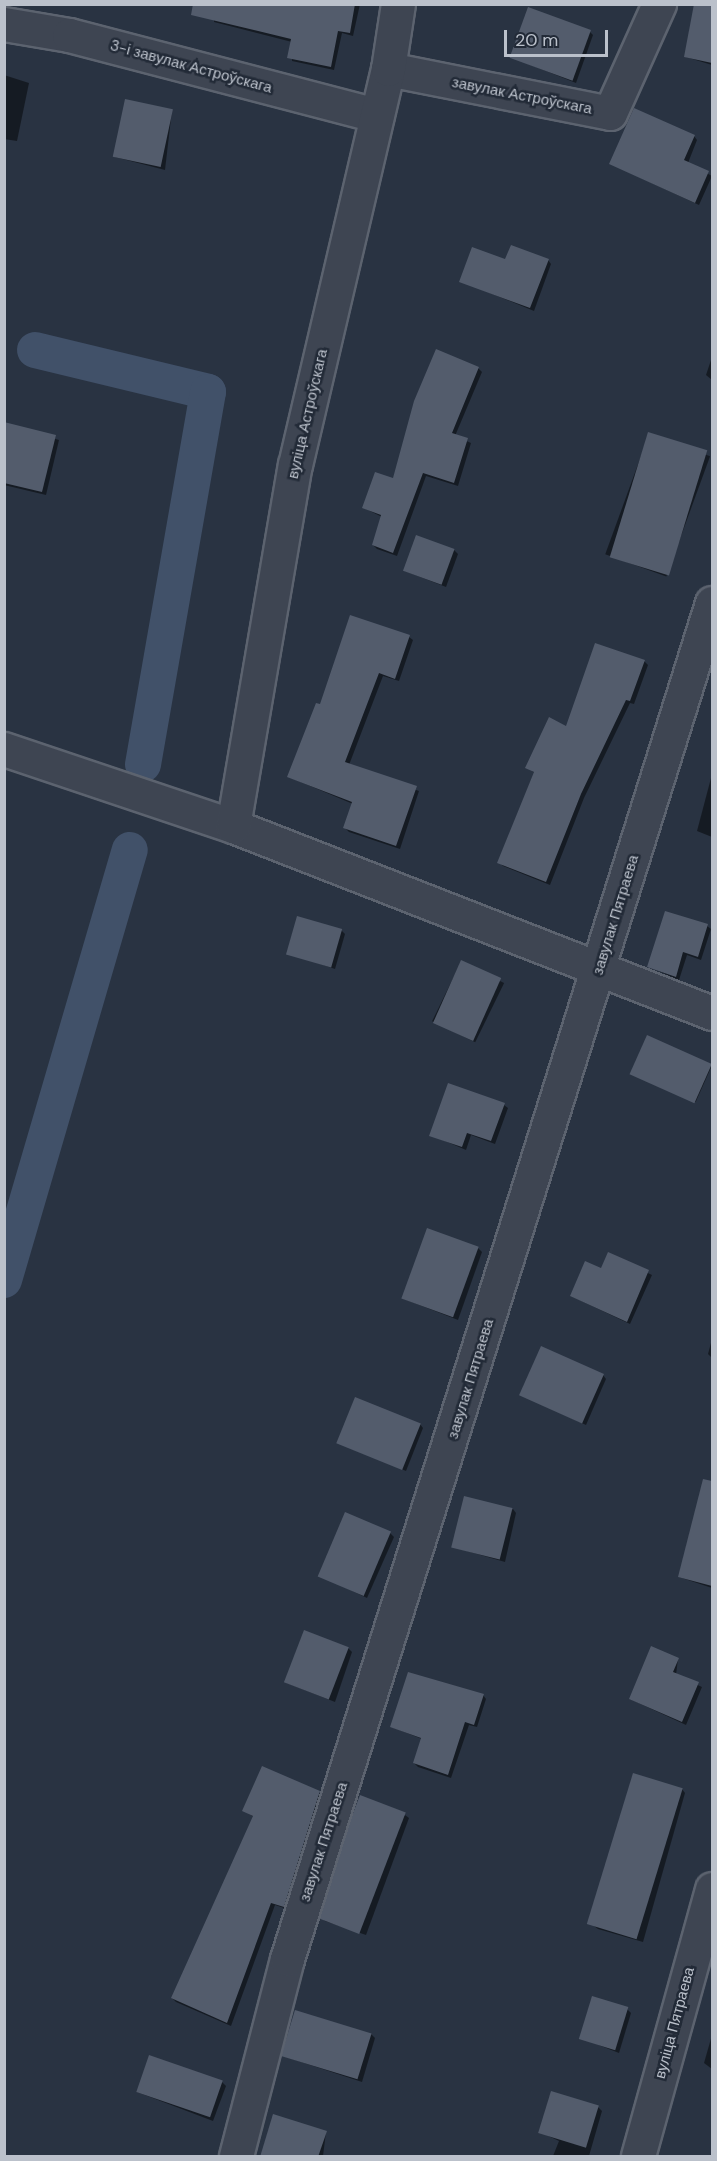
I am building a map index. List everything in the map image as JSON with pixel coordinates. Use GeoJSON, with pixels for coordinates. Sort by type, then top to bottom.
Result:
{"type":"FeatureCollection","features":[{"type":"Feature","properties":{"kind":"street","name":"вуліца Астроўскага"},"geometry":{"type":"LineString","coordinates":[[233,826],[295,465],[388,69],[398,4]]}},
{"type":"Feature","properties":{"kind":"street","name":"завулак Астроўскага"},"geometry":{"type":"LineString","coordinates":[[388,69],[610,113],[659,4]]}},
{"type":"Feature","properties":{"kind":"street","name":"3-і завулак Астроўскага"},"geometry":{"type":"LineString","coordinates":[[4,24],[69,35],[377,115]]}},
{"type":"Feature","properties":{"kind":"street","name":"завулак Пятраева"},"geometry":{"type":"LineString","coordinates":[[236,2157],[286,1959],[599,971],[712,603]]}},
{"type":"Feature","properties":{"kind":"street"},"geometry":{"type":"LineString","coordinates":[[4,749],[233,826],[599,971],[712,1013]]}},
{"type":"Feature","properties":{"kind":"street","name":"вуліца Пятраева"},"geometry":{"type":"LineString","coordinates":[[638,2157],[712,1889]]}},
{"type":"Feature","properties":{"kind":"building"},"geometry":{"type":"Polygon","coordinates":[[[193,4],[355,4],[350,33],[338,31],[331,67],[287,58],[291,39],[191,15],[193,4]]]}},
{"type":"Feature","properties":{"kind":"building"},"geometry":{"type":"Polygon","coordinates":[[[694,4],[712,4],[712,63],[684,57],[694,4]]]}},
{"type":"Feature","properties":{"kind":"building"},"geometry":{"type":"Polygon","coordinates":[[[528,7],[591,30],[572,81],[510,58],[528,7]]]}},
{"type":"Feature","properties":{"kind":"building"},"geometry":{"type":"Polygon","coordinates":[[[125,99],[173,109],[161,167],[113,157],[125,99]]]}},
{"type":"Feature","properties":{"kind":"building"},"geometry":{"type":"Polygon","coordinates":[[[634,108],[695,135],[684,160],[709,171],[695,203],[609,164],[634,108]]]}},
{"type":"Feature","properties":{"kind":"building"},"geometry":{"type":"Polygon","coordinates":[[[511,245],[549,259],[530,308],[459,282],[472,247],[505,259],[511,245]]]}},
{"type":"Feature","properties":{"kind":"building"},"geometry":{"type":"Polygon","coordinates":[[[436,349],[479,367],[452,433],[468,438],[454,483],[423,473],[393,553],[372,545],[381,515],[362,508],[375,472],[393,478],[414,401],[436,349]]]}},
{"type":"Feature","properties":{"kind":"building"},"geometry":{"type":"Polygon","coordinates":[[[4,422],[56,435],[42,492],[4,483],[4,422]]]}},
{"type":"Feature","properties":{"kind":"building"},"geometry":{"type":"Polygon","coordinates":[[[648,432],[707,450],[669,575],[610,557],[648,432]]]}},
{"type":"Feature","properties":{"kind":"building"},"geometry":{"type":"Polygon","coordinates":[[[416,535],[455,549],[442,585],[403,571],[416,535]]]}},
{"type":"Feature","properties":{"kind":"building"},"geometry":{"type":"Polygon","coordinates":[[[350,615],[410,635],[395,679],[379,673],[345,762],[417,786],[396,846],[343,828],[352,802],[287,777],[316,703],[320,704],[350,615]]]}},
{"type":"Feature","properties":{"kind":"building"},"geometry":{"type":"Polygon","coordinates":[[[595,643],[645,660],[630,701],[626,700],[581,794],[546,882],[497,863],[534,772],[525,768],[549,717],[566,726],[595,643]]]}},
{"type":"Feature","properties":{"kind":"building"},"geometry":{"type":"Polygon","coordinates":[[[665,911],[708,924],[698,957],[683,952],[676,977],[647,967],[665,911]]]}},
{"type":"Feature","properties":{"kind":"building"},"geometry":{"type":"Polygon","coordinates":[[[297,916],[342,929],[331,967],[286,954],[297,916]]]}},
{"type":"Feature","properties":{"kind":"building"},"geometry":{"type":"Polygon","coordinates":[[[461,960],[501,978],[473,1041],[433,1023],[461,960]]]}},
{"type":"Feature","properties":{"kind":"building"},"geometry":{"type":"Polygon","coordinates":[[[647,1035],[712,1064],[694,1103],[630,1074],[647,1035]]]}},
{"type":"Feature","properties":{"kind":"building"},"geometry":{"type":"Polygon","coordinates":[[[448,1083],[505,1103],[491,1141],[467,1133],[462,1147],[429,1136],[448,1083]]]}},
{"type":"Feature","properties":{"kind":"building"},"geometry":{"type":"Polygon","coordinates":[[[427,1228],[479,1247],[453,1317],[401,1298],[427,1228]]]}},
{"type":"Feature","properties":{"kind":"building"},"geometry":{"type":"Polygon","coordinates":[[[608,1252],[649,1270],[627,1322],[570,1296],[585,1261],[601,1268],[608,1252]]]}},
{"type":"Feature","properties":{"kind":"building"},"geometry":{"type":"Polygon","coordinates":[[[541,1346],[604,1374],[582,1423],[519,1395],[541,1346]]]}},
{"type":"Feature","properties":{"kind":"building"},"geometry":{"type":"Polygon","coordinates":[[[355,1397],[421,1424],[402,1470],[336,1443],[355,1397]]]}},
{"type":"Feature","properties":{"kind":"building"},"geometry":{"type":"Polygon","coordinates":[[[703,1479],[712,1481],[712,1586],[678,1577],[703,1479]]]}},
{"type":"Feature","properties":{"kind":"building"},"geometry":{"type":"Polygon","coordinates":[[[464,1496],[513,1508],[500,1560],[451,1547],[464,1496]]]}},
{"type":"Feature","properties":{"kind":"building"},"geometry":{"type":"Polygon","coordinates":[[[345,1512],[391,1532],[364,1596],[318,1576],[345,1512]]]}},
{"type":"Feature","properties":{"kind":"building"},"geometry":{"type":"Polygon","coordinates":[[[304,1630],[349,1647],[329,1699],[284,1682],[304,1630]]]}},
{"type":"Feature","properties":{"kind":"building"},"geometry":{"type":"Polygon","coordinates":[[[651,1646],[679,1658],[673,1672],[699,1682],[682,1722],[629,1699],[651,1646]]]}},
{"type":"Feature","properties":{"kind":"building"},"geometry":{"type":"Polygon","coordinates":[[[408,1672],[484,1694],[474,1725],[465,1722],[448,1775],[413,1763],[421,1738],[390,1727],[408,1672]]]}},
{"type":"Feature","properties":{"kind":"building"},"geometry":{"type":"Polygon","coordinates":[[[262,1766],[320,1791],[284,1907],[271,1903],[227,2023],[171,1998],[253,1816],[242,1811],[262,1766]]]}},
{"type":"Feature","properties":{"kind":"building"},"geometry":{"type":"Polygon","coordinates":[[[633,1773],[683,1788],[637,1939],[587,1924],[633,1773]]]}},
{"type":"Feature","properties":{"kind":"building"},"geometry":{"type":"Polygon","coordinates":[[[360,1795],[406,1813],[359,1934],[313,1916],[360,1795]]]}},
{"type":"Feature","properties":{"kind":"building"},"geometry":{"type":"Polygon","coordinates":[[[592,1996],[628,2007],[615,2050],[579,2039],[592,1996]]]}},
{"type":"Feature","properties":{"kind":"building"},"geometry":{"type":"Polygon","coordinates":[[[295,2010],[372,2033],[357,2079],[281,2056],[295,2010]]]}},
{"type":"Feature","properties":{"kind":"building"},"geometry":{"type":"Polygon","coordinates":[[[149,2055],[223,2080],[210,2117],[136,2092],[149,2055]]]}},
{"type":"Feature","properties":{"kind":"building"},"geometry":{"type":"Polygon","coordinates":[[[551,2091],[599,2106],[586,2148],[538,2133],[551,2091]]]}},
{"type":"Feature","properties":{"kind":"building"},"geometry":{"type":"Polygon","coordinates":[[[273,2114],[327,2131],[318,2157],[260,2157],[273,2114]]]}},
{"type":"Feature","properties":{"kind":"waterway"},"geometry":{"type":"LineString","coordinates":[[35,350],[208,392],[143,764]]}},
{"type":"Feature","properties":{"kind":"waterway"},"geometry":{"type":"LineString","coordinates":[[4,1280],[130,850]]}}]}
